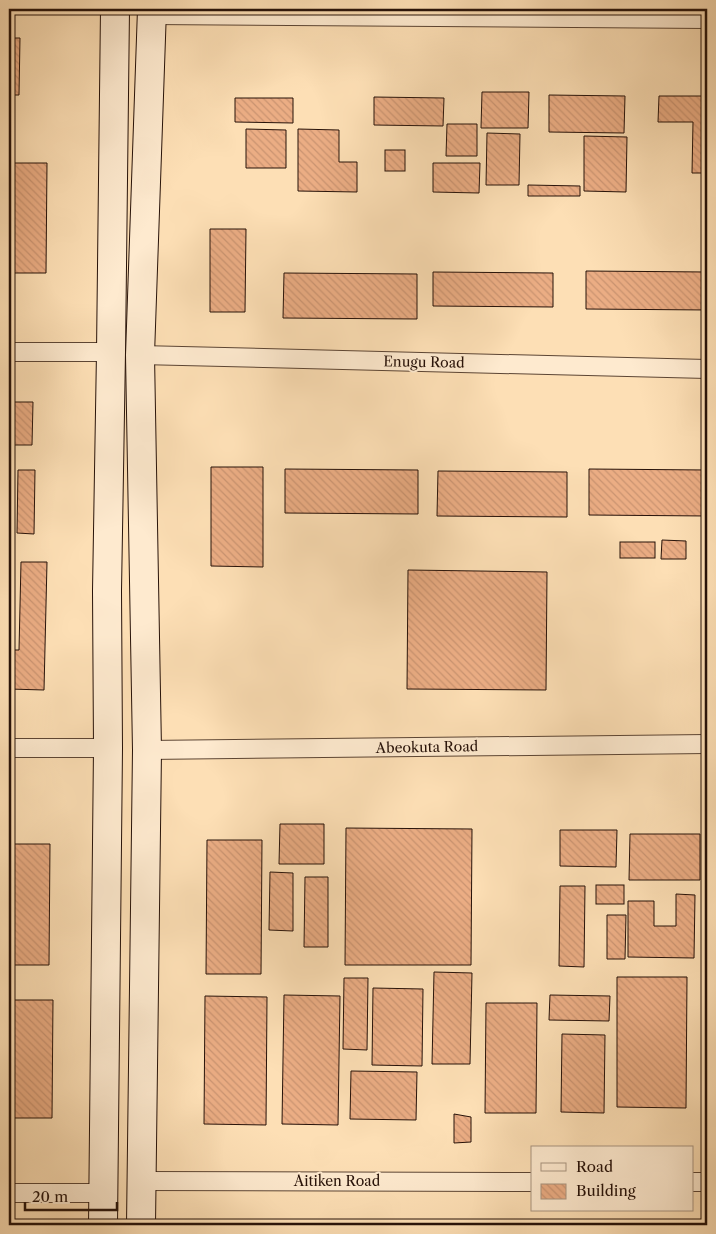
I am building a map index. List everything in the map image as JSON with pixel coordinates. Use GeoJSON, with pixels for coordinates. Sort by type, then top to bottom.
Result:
{"type":"FeatureCollection","features":[{"type":"Feature","properties":{"kind":"main road"},"geometry":{"type":"LineString","coordinates":[[103,1225],[108,748],[107,591],[115,9]]}},
{"type":"Feature","properties":{"kind":"main road"},"geometry":{"type":"LineString","coordinates":[[141,1225],[147,750],[140,355],[152,10],[707,14]]}},
{"type":"Feature","properties":{"kind":"main road"},"geometry":{"type":"LineString","coordinates":[[107,591],[144,593]]}},
{"type":"Feature","properties":{"kind":"lane"},"geometry":{"type":"LineString","coordinates":[[9,352],[111,352]]}},
{"type":"Feature","properties":{"kind":"lane","name":"Enugu Road"},"geometry":{"type":"LineString","coordinates":[[140,355],[707,369]]}},
{"type":"Feature","properties":{"kind":"lane","name":"Abeokuta Road"},"geometry":{"type":"LineString","coordinates":[[147,750],[707,744]]}},
{"type":"Feature","properties":{"kind":"lane"},"geometry":{"type":"LineString","coordinates":[[9,748],[108,748]]}},
{"type":"Feature","properties":{"kind":"lane","name":"Aitiken Road"},"geometry":{"type":"LineString","coordinates":[[142,1181],[531,1182]]}},
{"type":"Feature","properties":{"kind":"lane"},"geometry":{"type":"LineString","coordinates":[[694,1182],[707,1182]]}},
{"type":"Feature","properties":{"kind":"lane"},"geometry":{"type":"LineString","coordinates":[[9,1193],[103,1193]]}},
{"type":"Feature","properties":{"kind":"building"},"geometry":{"type":"Polygon","coordinates":[[[9,38],[20,38],[19,95],[9,95],[9,38]]]}},
{"type":"Feature","properties":{"kind":"building"},"geometry":{"type":"Polygon","coordinates":[[[482,92],[529,92],[528,128],[481,128],[482,92]]]}},
{"type":"Feature","properties":{"kind":"building"},"geometry":{"type":"Polygon","coordinates":[[[549,95],[625,96],[624,133],[549,132],[549,95]]]}},
{"type":"Feature","properties":{"kind":"building"},"geometry":{"type":"Polygon","coordinates":[[[659,96],[707,96],[707,173],[692,173],[693,122],[658,122],[659,96]]]}},
{"type":"Feature","properties":{"kind":"building"},"geometry":{"type":"Polygon","coordinates":[[[374,97],[444,98],[443,126],[374,125],[374,97]]]}},
{"type":"Feature","properties":{"kind":"building"},"geometry":{"type":"Polygon","coordinates":[[[235,98],[293,98],[293,123],[235,122],[235,98]]]}},
{"type":"Feature","properties":{"kind":"building"},"geometry":{"type":"Polygon","coordinates":[[[447,124],[477,124],[477,156],[446,156],[447,124]]]}},
{"type":"Feature","properties":{"kind":"building"},"geometry":{"type":"Polygon","coordinates":[[[246,129],[286,130],[286,168],[246,168],[246,129]]]}},
{"type":"Feature","properties":{"kind":"building"},"geometry":{"type":"Polygon","coordinates":[[[298,129],[339,130],[339,162],[357,162],[357,192],[298,191],[298,129]]]}},
{"type":"Feature","properties":{"kind":"building"},"geometry":{"type":"Polygon","coordinates":[[[487,133],[520,134],[519,185],[486,185],[487,133]]]}},
{"type":"Feature","properties":{"kind":"building"},"geometry":{"type":"Polygon","coordinates":[[[584,136],[627,137],[626,192],[584,191],[584,136]]]}},
{"type":"Feature","properties":{"kind":"building"},"geometry":{"type":"Polygon","coordinates":[[[385,150],[405,150],[405,171],[385,171],[385,150]]]}},
{"type":"Feature","properties":{"kind":"building"},"geometry":{"type":"Polygon","coordinates":[[[9,163],[47,163],[46,273],[9,273],[9,163]]]}},
{"type":"Feature","properties":{"kind":"building"},"geometry":{"type":"Polygon","coordinates":[[[433,163],[480,163],[479,193],[433,192],[433,163]]]}},
{"type":"Feature","properties":{"kind":"building"},"geometry":{"type":"Polygon","coordinates":[[[528,185],[580,186],[580,196],[528,196],[528,185]]]}},
{"type":"Feature","properties":{"kind":"building"},"geometry":{"type":"Polygon","coordinates":[[[210,229],[246,229],[245,312],[210,312],[210,229]]]}},
{"type":"Feature","properties":{"kind":"building"},"geometry":{"type":"Polygon","coordinates":[[[586,271],[707,272],[707,310],[586,309],[586,271]]]}},
{"type":"Feature","properties":{"kind":"building"},"geometry":{"type":"Polygon","coordinates":[[[433,272],[553,273],[553,307],[433,306],[433,272]]]}},
{"type":"Feature","properties":{"kind":"building"},"geometry":{"type":"Polygon","coordinates":[[[284,273],[417,274],[417,319],[283,318],[284,273]]]}},
{"type":"Feature","properties":{"kind":"building"},"geometry":{"type":"Polygon","coordinates":[[[9,402],[33,402],[32,445],[9,445],[9,402]]]}},
{"type":"Feature","properties":{"kind":"building"},"geometry":{"type":"Polygon","coordinates":[[[211,467],[263,467],[263,567],[211,566],[211,467]]]}},
{"type":"Feature","properties":{"kind":"building"},"geometry":{"type":"Polygon","coordinates":[[[285,469],[418,470],[418,514],[285,513],[285,469]]]}},
{"type":"Feature","properties":{"kind":"building"},"geometry":{"type":"Polygon","coordinates":[[[589,469],[707,470],[707,516],[589,515],[589,469]]]}},
{"type":"Feature","properties":{"kind":"building"},"geometry":{"type":"Polygon","coordinates":[[[18,470],[35,470],[34,534],[17,533],[18,470]]]}},
{"type":"Feature","properties":{"kind":"building"},"geometry":{"type":"Polygon","coordinates":[[[438,471],[567,472],[567,517],[437,516],[438,471]]]}},
{"type":"Feature","properties":{"kind":"building"},"geometry":{"type":"Polygon","coordinates":[[[662,540],[686,541],[686,559],[661,559],[662,540]]]}},
{"type":"Feature","properties":{"kind":"building"},"geometry":{"type":"Polygon","coordinates":[[[620,542],[655,542],[655,558],[620,558],[620,542]]]}},
{"type":"Feature","properties":{"kind":"building"},"geometry":{"type":"Polygon","coordinates":[[[21,562],[47,562],[44,690],[9,689],[9,650],[19,650],[21,562]]]}},
{"type":"Feature","properties":{"kind":"building"},"geometry":{"type":"Polygon","coordinates":[[[408,570],[547,572],[546,690],[407,689],[408,570]]]}},
{"type":"Feature","properties":{"kind":"building"},"geometry":{"type":"Polygon","coordinates":[[[280,824],[324,824],[324,864],[279,864],[280,824]]]}},
{"type":"Feature","properties":{"kind":"building"},"geometry":{"type":"Polygon","coordinates":[[[346,828],[472,829],[471,965],[345,965],[346,828]]]}},
{"type":"Feature","properties":{"kind":"building"},"geometry":{"type":"Polygon","coordinates":[[[560,830],[617,830],[616,867],[560,866],[560,830]]]}},
{"type":"Feature","properties":{"kind":"building"},"geometry":{"type":"Polygon","coordinates":[[[630,834],[700,834],[700,880],[629,880],[630,834]]]}},
{"type":"Feature","properties":{"kind":"building"},"geometry":{"type":"Polygon","coordinates":[[[207,840],[262,840],[261,974],[206,974],[207,840]]]}},
{"type":"Feature","properties":{"kind":"building"},"geometry":{"type":"Polygon","coordinates":[[[9,844],[50,844],[49,965],[9,965],[9,844]]]}},
{"type":"Feature","properties":{"kind":"building"},"geometry":{"type":"Polygon","coordinates":[[[270,872],[293,873],[293,931],[269,930],[270,872]]]}},
{"type":"Feature","properties":{"kind":"building"},"geometry":{"type":"Polygon","coordinates":[[[305,877],[328,877],[328,947],[304,947],[305,877]]]}},
{"type":"Feature","properties":{"kind":"building"},"geometry":{"type":"Polygon","coordinates":[[[596,885],[624,885],[624,904],[596,904],[596,885]]]}},
{"type":"Feature","properties":{"kind":"building"},"geometry":{"type":"Polygon","coordinates":[[[560,886],[585,886],[584,967],[559,966],[560,886]]]}},
{"type":"Feature","properties":{"kind":"building"},"geometry":{"type":"Polygon","coordinates":[[[676,894],[695,895],[694,958],[628,957],[628,901],[654,901],[654,926],[676,926],[676,894]]]}},
{"type":"Feature","properties":{"kind":"building"},"geometry":{"type":"Polygon","coordinates":[[[607,915],[626,915],[625,959],[607,959],[607,915]]]}},
{"type":"Feature","properties":{"kind":"building"},"geometry":{"type":"Polygon","coordinates":[[[434,972],[472,973],[470,1064],[432,1064],[434,972]]]}},
{"type":"Feature","properties":{"kind":"building"},"geometry":{"type":"Polygon","coordinates":[[[617,977],[687,977],[686,1108],[617,1107],[617,977]]]}},
{"type":"Feature","properties":{"kind":"building"},"geometry":{"type":"Polygon","coordinates":[[[344,978],[368,978],[367,1050],[343,1049],[344,978]]]}},
{"type":"Feature","properties":{"kind":"building"},"geometry":{"type":"Polygon","coordinates":[[[373,988],[423,989],[422,1066],[372,1065],[373,988]]]}},
{"type":"Feature","properties":{"kind":"building"},"geometry":{"type":"Polygon","coordinates":[[[284,995],[340,996],[338,1125],[282,1124],[284,995]]]}},
{"type":"Feature","properties":{"kind":"building"},"geometry":{"type":"Polygon","coordinates":[[[550,995],[610,996],[609,1021],[549,1020],[550,995]]]}},
{"type":"Feature","properties":{"kind":"building"},"geometry":{"type":"Polygon","coordinates":[[[205,996],[267,997],[266,1125],[204,1124],[205,996]]]}},
{"type":"Feature","properties":{"kind":"building"},"geometry":{"type":"Polygon","coordinates":[[[9,1000],[53,1000],[52,1118],[9,1118],[9,1000]]]}},
{"type":"Feature","properties":{"kind":"building"},"geometry":{"type":"Polygon","coordinates":[[[486,1003],[537,1003],[536,1113],[485,1113],[486,1003]]]}},
{"type":"Feature","properties":{"kind":"building"},"geometry":{"type":"Polygon","coordinates":[[[562,1034],[605,1035],[604,1113],[561,1112],[562,1034]]]}},
{"type":"Feature","properties":{"kind":"building"},"geometry":{"type":"Polygon","coordinates":[[[351,1071],[417,1072],[416,1120],[350,1119],[351,1071]]]}},
{"type":"Feature","properties":{"kind":"building"},"geometry":{"type":"Polygon","coordinates":[[[454,1114],[471,1117],[471,1142],[454,1143],[454,1114]]]}}]}
